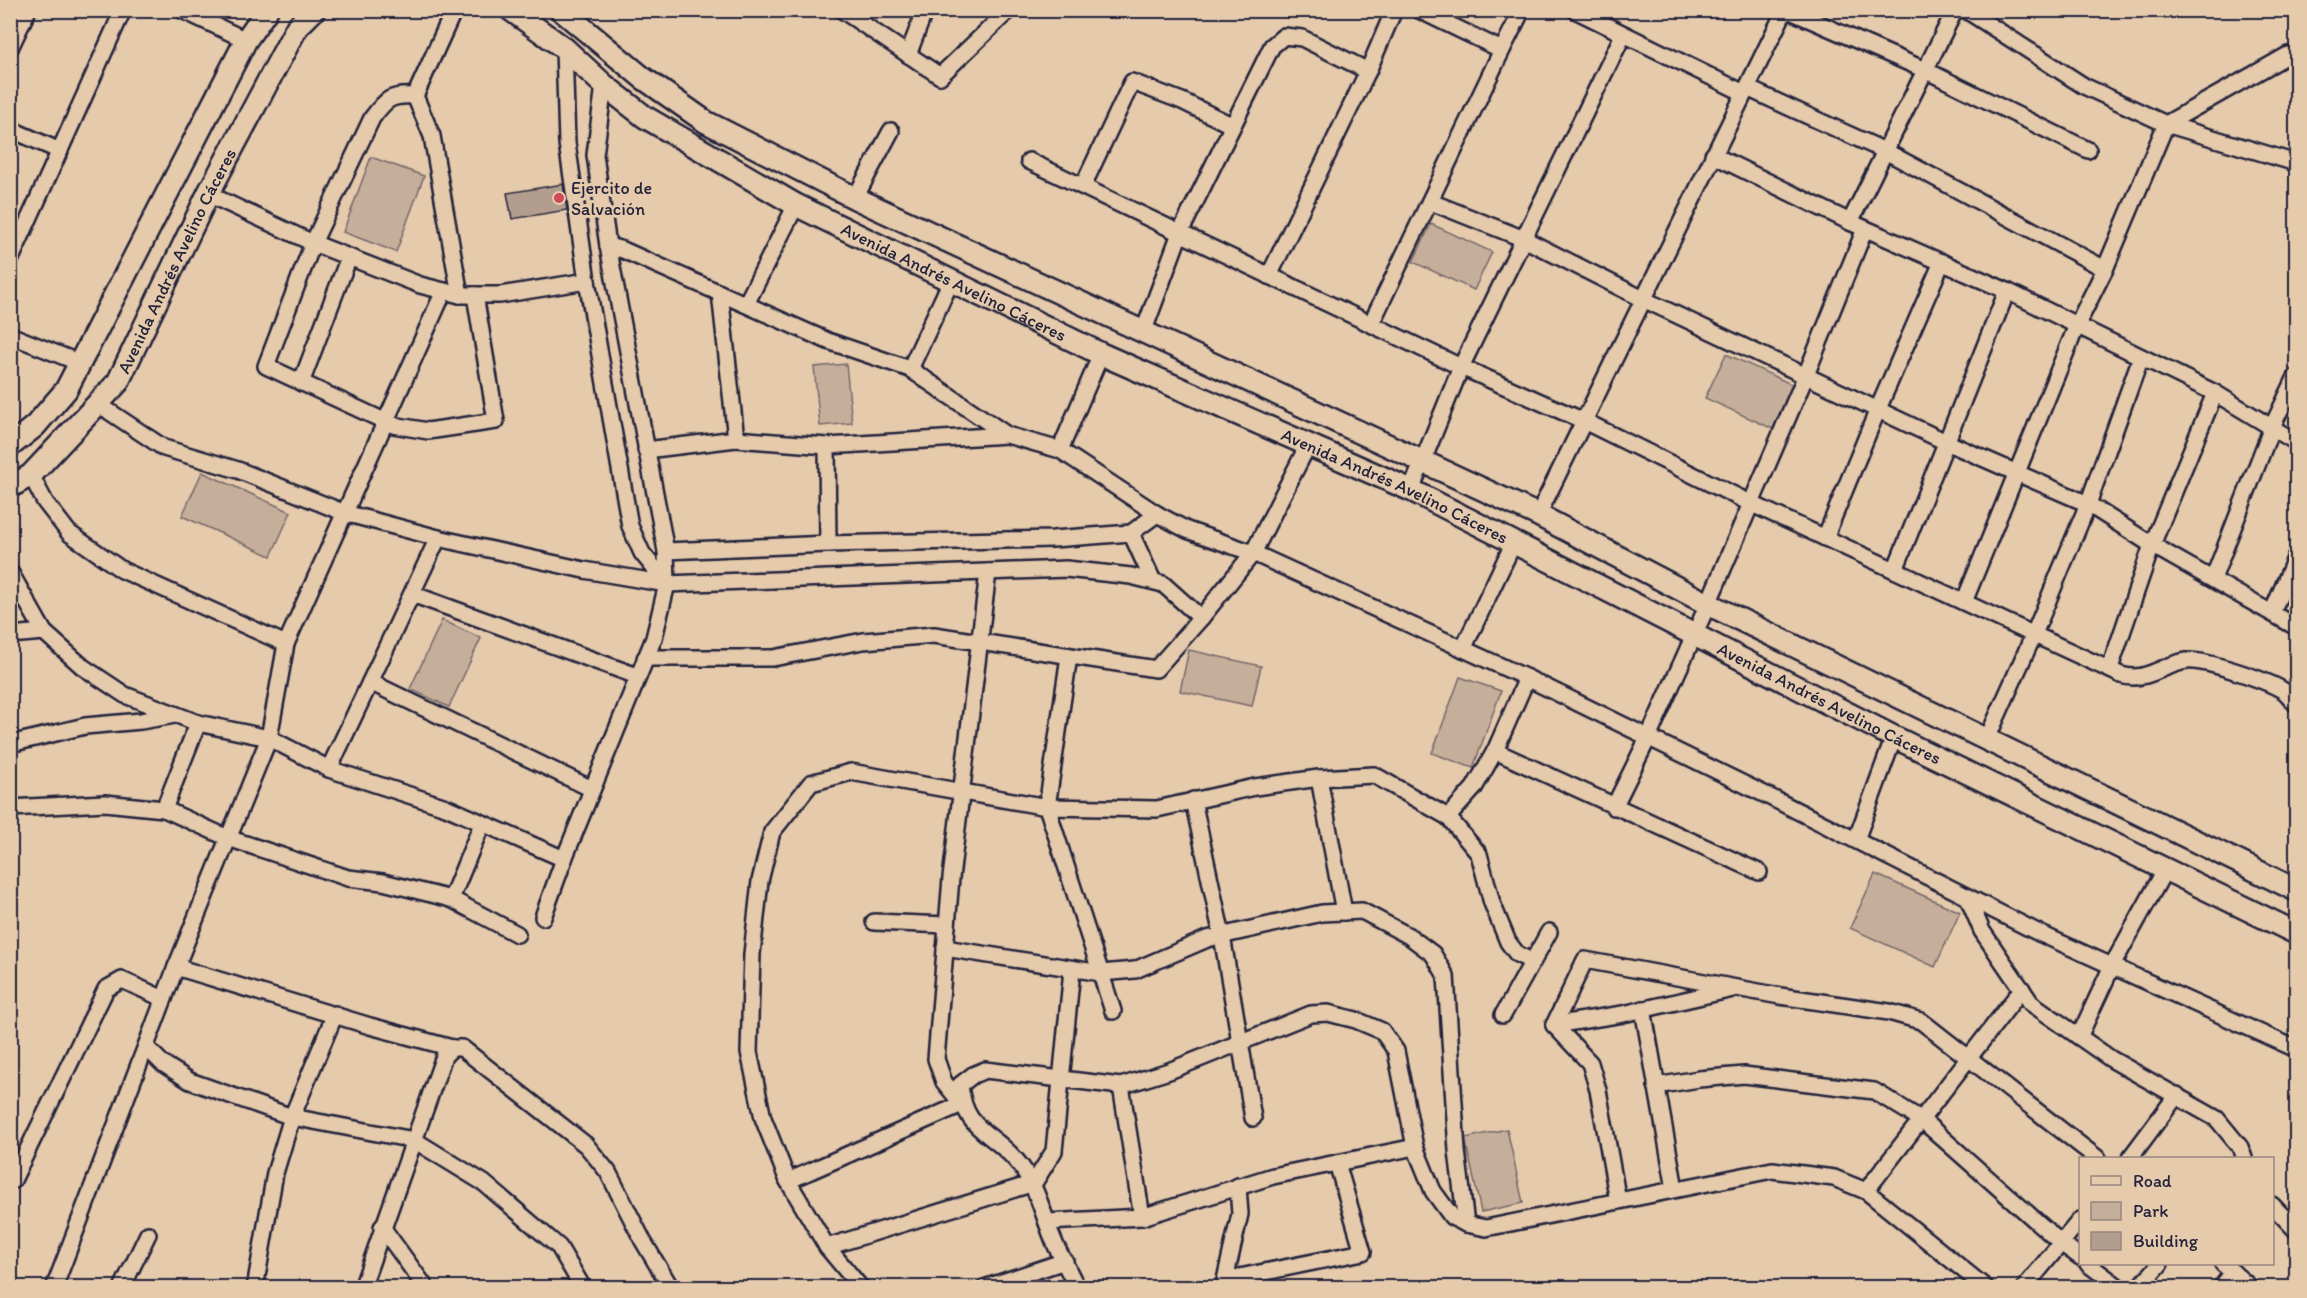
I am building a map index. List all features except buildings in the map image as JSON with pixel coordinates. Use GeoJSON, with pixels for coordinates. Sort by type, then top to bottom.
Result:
{"type":"FeatureCollection","features":[{"type":"Feature","properties":{"kind":"street"},"geometry":{"type":"LineString","coordinates":[[10,48],[28,10]]}},
{"type":"Feature","properties":{"kind":"street"},"geometry":{"type":"LineString","coordinates":[[10,261],[17,227],[60,151],[123,10]]}},
{"type":"Feature","properties":{"kind":"street"},"geometry":{"type":"LineString","coordinates":[[182,10],[246,40]]}},
{"type":"Feature","properties":{"kind":"street","name":"Avenida Andrés Avelino Cáceres"},"geometry":{"type":"LineString","coordinates":[[10,446],[35,426],[66,390],[246,40],[267,10]]}},
{"type":"Feature","properties":{"kind":"street","name":"Avenida Andrés Avelino Cáceres"},"geometry":{"type":"LineString","coordinates":[[10,487],[31,475],[118,382],[207,194],[297,27],[314,10]]}},
{"type":"Feature","properties":{"kind":"street"},"geometry":{"type":"LineString","coordinates":[[415,96],[398,94],[383,103],[372,118],[313,243],[266,366],[393,425],[428,431],[496,422],[432,136],[415,96],[454,10]]}},
{"type":"Feature","properties":{"kind":"street","name":"Avenida Andrés Avelino Cáceres"},"geometry":{"type":"LineString","coordinates":[[511,10],[564,48],[604,85],[645,117],[796,205],[1101,354],[1411,490],[1894,737],[2296,933]]}},
{"type":"Feature","properties":{"kind":"street","name":"Avenida Andrés Avelino Cáceres"},"geometry":{"type":"LineString","coordinates":[[561,10],[643,78],[706,122],[855,198],[1538,515],[1708,604],[2296,890]]}},
{"type":"Feature","properties":{"kind":"street"},"geometry":{"type":"LineString","coordinates":[[842,10],[940,76],[1009,10]]}},
{"type":"Feature","properties":{"kind":"street"},"geometry":{"type":"LineString","coordinates":[[908,56],[925,10]]}},
{"type":"Feature","properties":{"kind":"street"},"geometry":{"type":"LineString","coordinates":[[1269,276],[1368,72],[1394,10]]}},
{"type":"Feature","properties":{"kind":"street"},"geometry":{"type":"LineString","coordinates":[[1419,10],[1502,50]]}},
{"type":"Feature","properties":{"kind":"street"},"geometry":{"type":"LineString","coordinates":[[1371,324],[1522,10]]}},
{"type":"Feature","properties":{"kind":"street"},"geometry":{"type":"LineString","coordinates":[[1575,10],[1746,90],[1885,151],[2105,269]]}},
{"type":"Feature","properties":{"kind":"street"},"geometry":{"type":"LineString","coordinates":[[1538,515],[1713,154],[1787,10],[1925,70],[2088,150]]}},
{"type":"Feature","properties":{"kind":"street"},"geometry":{"type":"LineString","coordinates":[[1850,222],[1955,10]]}},
{"type":"Feature","properties":{"kind":"street"},"geometry":{"type":"LineString","coordinates":[[1966,10],[2084,86],[2166,124],[2296,163]]}},
{"type":"Feature","properties":{"kind":"street"},"geometry":{"type":"LineString","coordinates":[[543,916],[654,638],[667,584],[666,551],[608,246],[595,155],[604,85],[589,33]]}},
{"type":"Feature","properties":{"kind":"street"},"geometry":{"type":"LineString","coordinates":[[1411,490],[1461,367],[1623,34]]}},
{"type":"Feature","properties":{"kind":"street"},"geometry":{"type":"LineString","coordinates":[[1143,333],[1179,233],[1272,46],[1284,36],[1302,38],[1368,72]]}},
{"type":"Feature","properties":{"kind":"street"},"geometry":{"type":"LineString","coordinates":[[564,48],[567,143],[587,281],[630,526],[642,553],[667,584]]}},
{"type":"Feature","properties":{"kind":"street"},"geometry":{"type":"LineString","coordinates":[[1964,602],[2077,325],[2105,269],[2166,124],[2288,55],[2296,58]]}},
{"type":"Feature","properties":{"kind":"street"},"geometry":{"type":"LineString","coordinates":[[1083,186],[1132,82],[1182,101],[1232,125]]}},
{"type":"Feature","properties":{"kind":"street"},"geometry":{"type":"LineString","coordinates":[[10,129],[60,151]]}},
{"type":"Feature","properties":{"kind":"street"},"geometry":{"type":"LineString","coordinates":[[855,198],[891,131]]}},
{"type":"Feature","properties":{"kind":"street"},"geometry":{"type":"LineString","coordinates":[[1713,154],[1865,229],[2007,291],[2215,393],[2296,442]]}},
{"type":"Feature","properties":{"kind":"street"},"geometry":{"type":"LineString","coordinates":[[1029,160],[1461,367],[1584,422],[1750,503],[2133,679],[2187,661],[2200,662],[2264,681],[2285,692],[2296,704]]}},
{"type":"Feature","properties":{"kind":"street"},"geometry":{"type":"LineString","coordinates":[[207,194],[313,243],[420,285],[444,291],[468,295],[500,295],[587,281]]}},
{"type":"Feature","properties":{"kind":"street"},"geometry":{"type":"LineString","coordinates":[[1431,202],[1524,239],[1643,299],[1946,442],[2088,504],[2152,545],[2296,627]]}},
{"type":"Feature","properties":{"kind":"street"},"geometry":{"type":"LineString","coordinates":[[746,304],[796,205]]}},
{"type":"Feature","properties":{"kind":"street"},"geometry":{"type":"LineString","coordinates":[[1614,807],[1648,738],[1708,604],[1806,375],[1865,229]]}},
{"type":"Feature","properties":{"kind":"street"},"geometry":{"type":"LineString","coordinates":[[608,246],[623,250],[828,341],[910,369],[1007,435],[1060,450],[1157,514],[1187,530],[1253,553],[1527,678],[2041,934],[2296,1049]]}},
{"type":"Feature","properties":{"kind":"street"},"geometry":{"type":"LineString","coordinates":[[301,383],[349,257]]}},
{"type":"Feature","properties":{"kind":"street"},"geometry":{"type":"LineString","coordinates":[[1825,538],[1942,262]]}},
{"type":"Feature","properties":{"kind":"street"},"geometry":{"type":"LineString","coordinates":[[910,369],[951,281]]}},
{"type":"Feature","properties":{"kind":"street"},"geometry":{"type":"LineString","coordinates":[[54,1287],[176,967],[269,738],[286,644],[444,291]]}},
{"type":"Feature","properties":{"kind":"street"},"geometry":{"type":"LineString","coordinates":[[1894,570],[2007,291]]}},
{"type":"Feature","properties":{"kind":"street"},"geometry":{"type":"LineString","coordinates":[[720,293],[736,439]]}},
{"type":"Feature","properties":{"kind":"street"},"geometry":{"type":"LineString","coordinates":[[10,335],[80,363]]}},
{"type":"Feature","properties":{"kind":"street"},"geometry":{"type":"LineString","coordinates":[[1060,450],[1101,354]]}},
{"type":"Feature","properties":{"kind":"street"},"geometry":{"type":"LineString","coordinates":[[1987,739],[2088,504],[2141,357]]}},
{"type":"Feature","properties":{"kind":"street"},"geometry":{"type":"LineString","coordinates":[[2213,579],[2272,427],[2296,378]]}},
{"type":"Feature","properties":{"kind":"street"},"geometry":{"type":"LineString","coordinates":[[2110,668],[2152,545],[2215,393]]}},
{"type":"Feature","properties":{"kind":"street"},"geometry":{"type":"LineString","coordinates":[[98,404],[164,448],[238,470],[345,513],[438,538],[584,570],[667,584],[1066,569],[1131,576],[1163,584],[1201,618]]}},
{"type":"Feature","properties":{"kind":"street"},"geometry":{"type":"LineString","coordinates":[[646,450],[736,439],[827,446],[1007,435]]}},
{"type":"Feature","properties":{"kind":"street"},"geometry":{"type":"LineString","coordinates":[[645,658],[773,658],[863,641],[934,635],[1156,669],[1201,618],[1253,553],[1308,445]]}},
{"type":"Feature","properties":{"kind":"street"},"geometry":{"type":"LineString","coordinates":[[827,446],[828,544]]}},
{"type":"Feature","properties":{"kind":"street"},"geometry":{"type":"LineString","coordinates":[[31,475],[45,502],[69,532],[122,570],[286,644]]}},
{"type":"Feature","properties":{"kind":"street"},"geometry":{"type":"LineString","coordinates":[[666,551],[828,544],[1053,539],[1131,532],[1157,514]]}},
{"type":"Feature","properties":{"kind":"street"},"geometry":{"type":"LineString","coordinates":[[1131,532],[1153,581]]}},
{"type":"Feature","properties":{"kind":"street"},"geometry":{"type":"LineString","coordinates":[[329,769],[438,538]]}},
{"type":"Feature","properties":{"kind":"street"},"geometry":{"type":"LineString","coordinates":[[1463,649],[1514,542]]}},
{"type":"Feature","properties":{"kind":"street"},"geometry":{"type":"LineString","coordinates":[[2272,613],[2296,556]]}},
{"type":"Feature","properties":{"kind":"street"},"geometry":{"type":"LineString","coordinates":[[10,572],[44,632],[83,667],[125,694],[198,723],[269,738],[329,769],[446,807],[564,859]]}},
{"type":"Feature","properties":{"kind":"street"},"geometry":{"type":"LineString","coordinates":[[988,572],[947,925],[936,1059],[944,1082],[972,1121],[1014,1158],[1034,1183],[1047,1222],[1077,1287]]}},
{"type":"Feature","properties":{"kind":"street"},"geometry":{"type":"LineString","coordinates":[[412,594],[637,676]]}},
{"type":"Feature","properties":{"kind":"street"},"geometry":{"type":"LineString","coordinates":[[10,635],[44,632]]}},
{"type":"Feature","properties":{"kind":"street"},"geometry":{"type":"LineString","coordinates":[[1069,656],[1047,807],[1113,1011]]}},
{"type":"Feature","properties":{"kind":"street"},"geometry":{"type":"LineString","coordinates":[[1448,817],[1474,788],[1495,751],[1527,678]]}},
{"type":"Feature","properties":{"kind":"street"},"geometry":{"type":"LineString","coordinates":[[370,682],[592,789]]}},
{"type":"Feature","properties":{"kind":"street"},"geometry":{"type":"LineString","coordinates":[[10,744],[85,726],[177,715]]}},
{"type":"Feature","properties":{"kind":"street"},"geometry":{"type":"LineString","coordinates":[[164,809],[198,723]]}},
{"type":"Feature","properties":{"kind":"street"},"geometry":{"type":"LineString","coordinates":[[1856,840],[1894,737]]}},
{"type":"Feature","properties":{"kind":"street"},"geometry":{"type":"LineString","coordinates":[[1495,751],[1759,872]]}},
{"type":"Feature","properties":{"kind":"street"},"geometry":{"type":"LineString","coordinates":[[861,1287],[827,1247],[788,1180],[762,1118],[749,1052],[752,954],[759,881],[772,832],[811,783],[851,772],[1047,807],[1157,809],[1256,787],[1319,778],[1374,775],[1448,817],[1479,854],[1492,903],[1508,942],[1517,954],[1531,961]]}},
{"type":"Feature","properties":{"kind":"street"},"geometry":{"type":"LineString","coordinates":[[1319,778],[1344,912]]}},
{"type":"Feature","properties":{"kind":"street"},"geometry":{"type":"LineString","coordinates":[[1193,800],[1222,936],[1253,1118]]}},
{"type":"Feature","properties":{"kind":"street"},"geometry":{"type":"LineString","coordinates":[[10,808],[105,803],[164,809],[228,838],[348,878],[394,884],[451,899],[517,934]]}},
{"type":"Feature","properties":{"kind":"street"},"geometry":{"type":"LineString","coordinates":[[451,899],[482,824]]}},
{"type":"Feature","properties":{"kind":"street"},"geometry":{"type":"LineString","coordinates":[[2079,1037],[2112,966],[2165,870]]}},
{"type":"Feature","properties":{"kind":"street"},"geometry":{"type":"LineString","coordinates":[[1968,898],[1982,931],[2031,1003],[2111,1059],[2217,1119],[2240,1147],[2244,1157]]}},
{"type":"Feature","properties":{"kind":"street"},"geometry":{"type":"LineString","coordinates":[[945,948],[1072,970],[1101,973],[1135,970],[1207,939],[1322,913],[1362,910],[1409,936],[1433,954],[1446,976],[1457,1151],[1466,1224]]}},
{"type":"Feature","properties":{"kind":"street"},"geometry":{"type":"LineString","coordinates":[[874,922],[947,925]]}},
{"type":"Feature","properties":{"kind":"street"},"geometry":{"type":"LineString","coordinates":[[1503,1015],[1549,932]]}},
{"type":"Feature","properties":{"kind":"street"},"geometry":{"type":"LineString","coordinates":[[1554,1024],[1585,960],[1780,996],[1889,1012],[1921,1021],[2096,1157]]}},
{"type":"Feature","properties":{"kind":"street"},"geometry":{"type":"LineString","coordinates":[[176,967],[370,1026],[452,1048],[462,1048],[586,1145],[608,1172],[671,1287]]}},
{"type":"Feature","properties":{"kind":"street"},"geometry":{"type":"LineString","coordinates":[[827,1247],[1034,1183],[1054,1151],[1072,970]]}},
{"type":"Feature","properties":{"kind":"street"},"geometry":{"type":"LineString","coordinates":[[10,1182],[14,1180],[106,989],[122,980],[164,999]]}},
{"type":"Feature","properties":{"kind":"street"},"geometry":{"type":"LineString","coordinates":[[1554,1024],[1643,1009],[1740,987]]}},
{"type":"Feature","properties":{"kind":"street"},"geometry":{"type":"LineString","coordinates":[[1866,1191],[2022,989]]}},
{"type":"Feature","properties":{"kind":"street"},"geometry":{"type":"LineString","coordinates":[[1643,1009],[1675,1189]]}},
{"type":"Feature","properties":{"kind":"street"},"geometry":{"type":"LineString","coordinates":[[962,1104],[960,1085],[973,1075],[985,1070],[1121,1086],[1240,1044],[1311,1014],[1328,1013],[1356,1020],[1382,1031],[1396,1051],[1415,1147],[1433,1191],[1452,1217],[1466,1224],[1486,1228],[1772,1170],[1834,1178],[1866,1191],[1986,1287]]}},
{"type":"Feature","properties":{"kind":"street"},"geometry":{"type":"LineString","coordinates":[[255,1287],[275,1173],[292,1117],[335,1014]]}},
{"type":"Feature","properties":{"kind":"street"},"geometry":{"type":"LineString","coordinates":[[1554,1024],[1590,1063],[1598,1090],[1618,1201]]}},
{"type":"Feature","properties":{"kind":"street"},"geometry":{"type":"LineString","coordinates":[[146,1047],[162,1063],[190,1081],[292,1117],[414,1140],[484,1183],[560,1247],[582,1287]]}},
{"type":"Feature","properties":{"kind":"street"},"geometry":{"type":"LineString","coordinates":[[362,1287],[444,1056],[452,1048]]}},
{"type":"Feature","properties":{"kind":"street"},"geometry":{"type":"LineString","coordinates":[[1656,1086],[1699,1078],[1744,1076],[1874,1091],[1922,1120],[2079,1256]]}},
{"type":"Feature","properties":{"kind":"street"},"geometry":{"type":"LineString","coordinates":[[1121,1086],[1142,1217]]}},
{"type":"Feature","properties":{"kind":"street"},"geometry":{"type":"LineString","coordinates":[[2131,1157],[2177,1095]]}},
{"type":"Feature","properties":{"kind":"street"},"geometry":{"type":"LineString","coordinates":[[788,1180],[962,1104]]}},
{"type":"Feature","properties":{"kind":"street"},"geometry":{"type":"LineString","coordinates":[[1047,1222],[1142,1217],[1273,1176],[1415,1147]]}},
{"type":"Feature","properties":{"kind":"street"},"geometry":{"type":"LineString","coordinates":[[1238,1186],[1240,1214],[1225,1280],[1363,1252],[1337,1163]]}},
{"type":"Feature","properties":{"kind":"street"},"geometry":{"type":"LineString","coordinates":[[2274,1207],[2296,1230]]}},
{"type":"Feature","properties":{"kind":"street"},"geometry":{"type":"LineString","coordinates":[[2024,1287],[2079,1221]]}},
{"type":"Feature","properties":{"kind":"street"},"geometry":{"type":"LineString","coordinates":[[382,1227],[426,1287]]}},
{"type":"Feature","properties":{"kind":"street"},"geometry":{"type":"LineString","coordinates":[[122,1287],[148,1234]]}},
{"type":"Feature","properties":{"kind":"street"},"geometry":{"type":"LineString","coordinates":[[984,1287],[1065,1261]]}},
{"type":"Feature","properties":{"kind":"street"},"geometry":{"type":"LineString","coordinates":[[2091,1265],[2120,1287]]}},
{"type":"Feature","properties":{"kind":"street"},"geometry":{"type":"LineString","coordinates":[[2139,1287],[2158,1265]]}},
{"type":"Feature","properties":{"kind":"street"},"geometry":{"type":"LineString","coordinates":[[2221,1287],[2228,1268],[2251,1287]]}},
{"type":"Feature","properties":{"kind":"green space"},"geometry":{"type":"Polygon","coordinates":[[[371,157],[424,176],[396,252],[343,232],[371,157]]]}},
{"type":"Feature","properties":{"kind":"green space"},"geometry":{"type":"Polygon","coordinates":[[[1431,224],[1492,252],[1474,290],[1413,262],[1431,224]]]}},
{"type":"Feature","properties":{"kind":"green space"},"geometry":{"type":"Polygon","coordinates":[[[1726,354],[1793,385],[1773,429],[1705,398],[1726,354]]]}},
{"type":"Feature","properties":{"kind":"green space"},"geometry":{"type":"Polygon","coordinates":[[[846,364],[852,423],[820,426],[814,367],[846,364]]]}},
{"type":"Feature","properties":{"kind":"green space"},"geometry":{"type":"Polygon","coordinates":[[[202,472],[291,512],[271,556],[182,516],[202,472]]]}},
{"type":"Feature","properties":{"kind":"green space"},"geometry":{"type":"Polygon","coordinates":[[[442,620],[481,638],[449,707],[410,689],[442,620]]]}},
{"type":"Feature","properties":{"kind":"green space"},"geometry":{"type":"Polygon","coordinates":[[[1189,650],[1261,666],[1252,706],[1180,691],[1189,650]]]}},
{"type":"Feature","properties":{"kind":"green space"},"geometry":{"type":"Polygon","coordinates":[[[1460,677],[1501,691],[1473,768],[1432,753],[1460,677]]]}},
{"type":"Feature","properties":{"kind":"green space"},"geometry":{"type":"Polygon","coordinates":[[[1875,874],[1960,912],[1935,967],[1850,928],[1875,874]]]}},
{"type":"Feature","properties":{"kind":"green space"},"geometry":{"type":"Polygon","coordinates":[[[1507,1129],[1523,1203],[1481,1212],[1465,1138],[1507,1129]]]}},
{"type":"Feature","properties":{"kind":"place","name":"Ejercito de Salvación"},"geometry":{"type":"Point","coordinates":[559,198]}}]}
